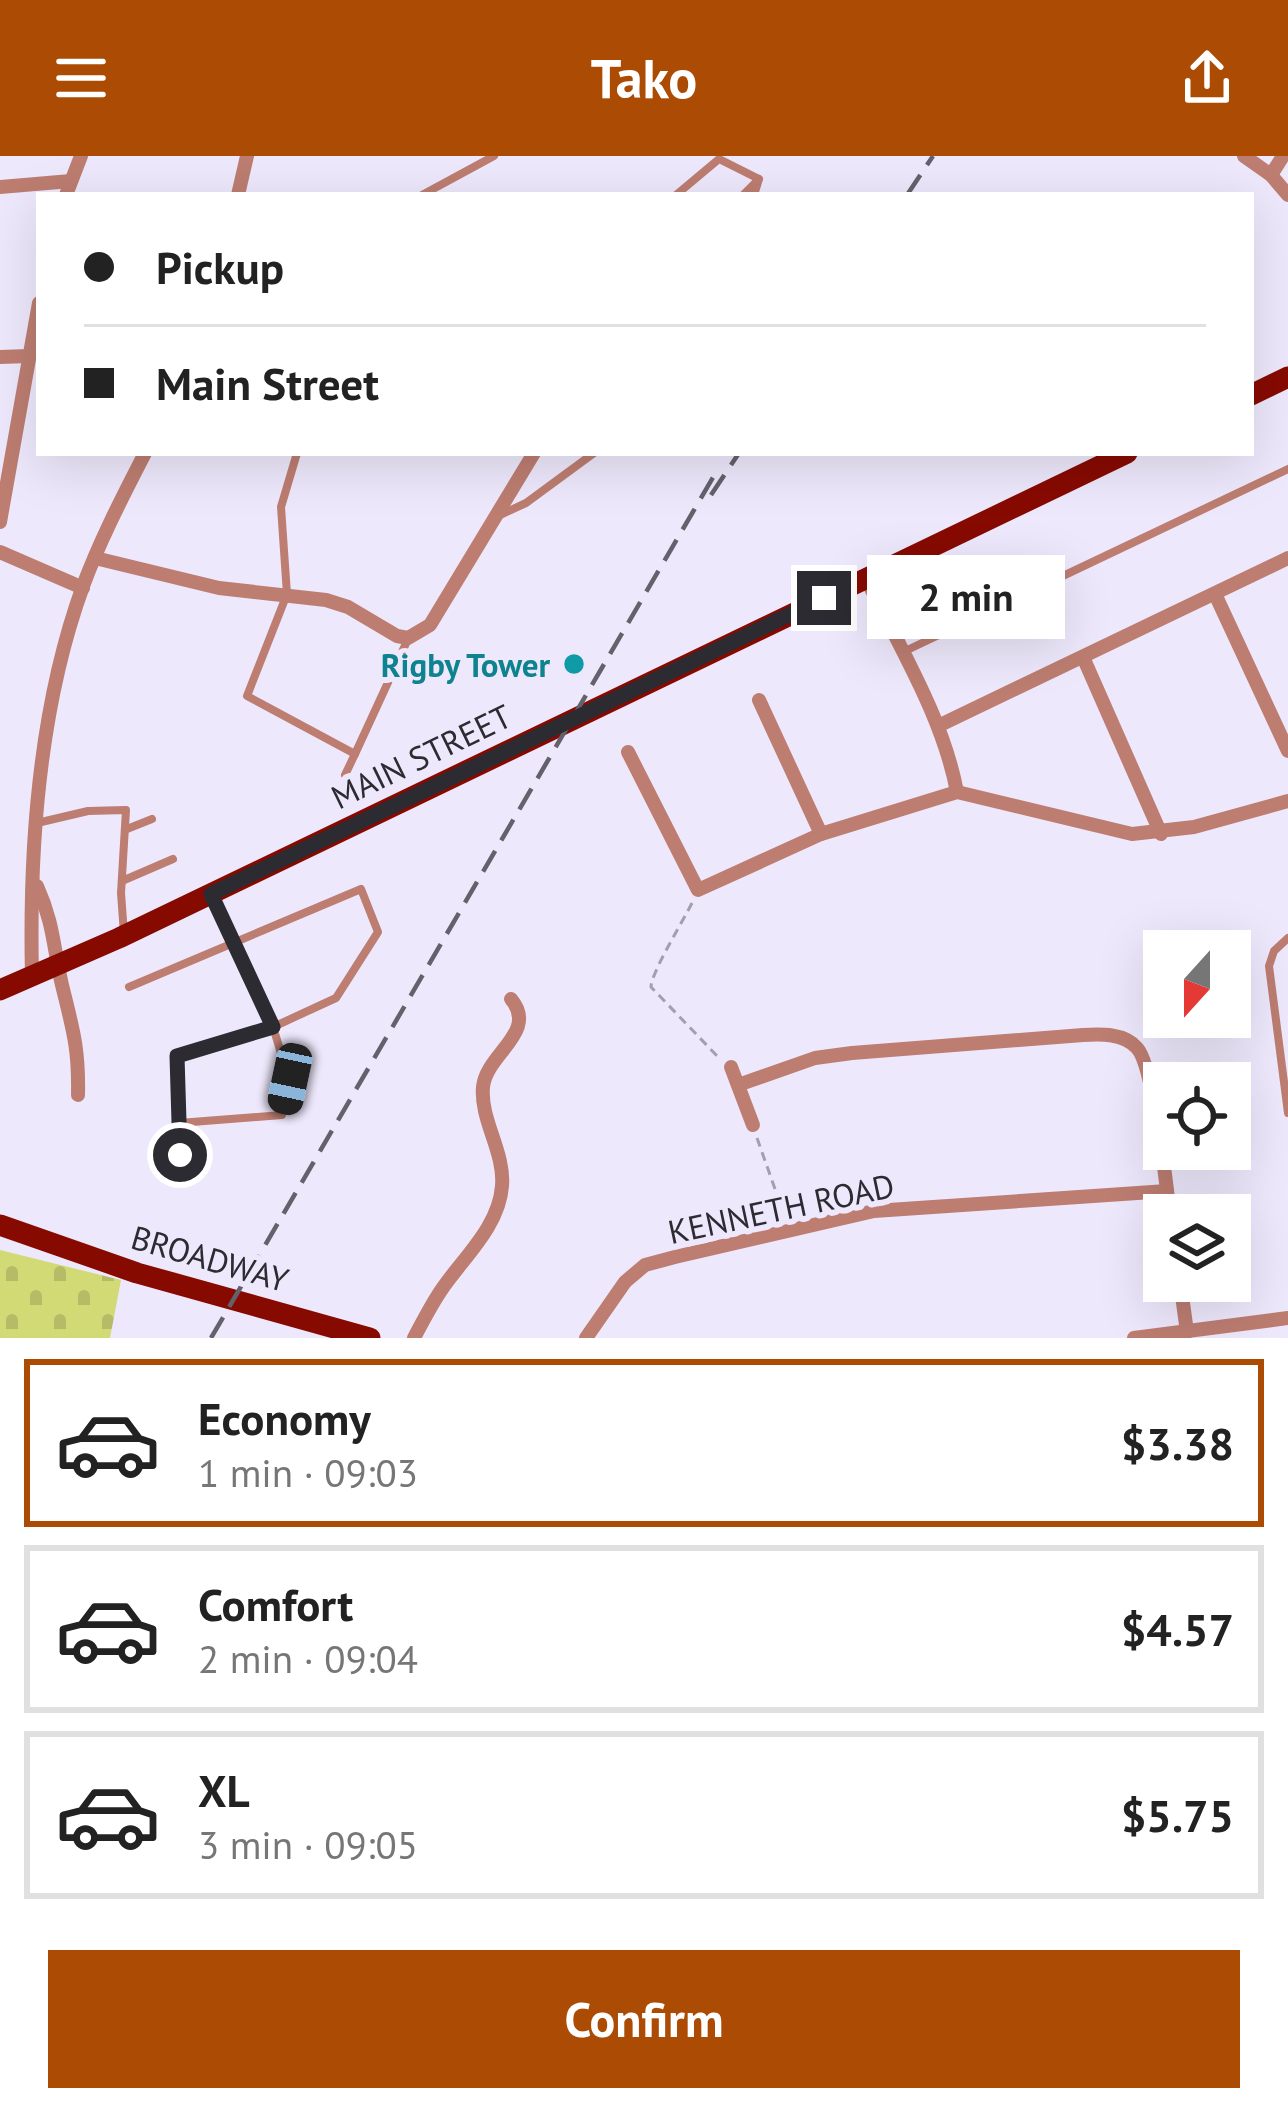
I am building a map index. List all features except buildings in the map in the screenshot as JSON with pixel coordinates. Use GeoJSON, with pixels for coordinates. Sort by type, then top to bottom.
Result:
{"type":"FeatureCollection","features":[{"type":"Feature","properties":{"kind":"main road"},"geometry":{"type":"LineString","coordinates":[[1254,393],[1286,384]]}},
{"type":"Feature","properties":{"kind":"main road","name":"MAIN STREET"},"geometry":{"type":"LineString","coordinates":[[0,990],[211,894],[1121,456]]}},
{"type":"Feature","properties":{"kind":"main road","name":"BROADWAY"},"geometry":{"type":"LineString","coordinates":[[0,1226],[33,1240],[370,1338]]}},
{"type":"Feature","properties":{"kind":"main road","name":"BROADWAY"},"geometry":{"type":"LineString","coordinates":[[0,1236],[33,1240]]}},
{"type":"Feature","properties":{"kind":"street"},"geometry":{"type":"LineString","coordinates":[[0,187],[69,188],[81,156]]}},
{"type":"Feature","properties":{"kind":"street"},"geometry":{"type":"LineString","coordinates":[[239,192],[247,156]]}},
{"type":"Feature","properties":{"kind":"street"},"geometry":{"type":"LineString","coordinates":[[1244,156],[1288,195]]}},
{"type":"Feature","properties":{"kind":"street"},"geometry":{"type":"LineString","coordinates":[[1270,175],[1283,156]]}},
{"type":"Feature","properties":{"kind":"street"},"geometry":{"type":"LineString","coordinates":[[0,522],[36,319]]}},
{"type":"Feature","properties":{"kind":"street"},"geometry":{"type":"LineString","coordinates":[[0,356],[29,356]]}},
{"type":"Feature","properties":{"kind":"street"},"geometry":{"type":"LineString","coordinates":[[32,976],[40,770],[56,678],[83,588],[144,456]]}},
{"type":"Feature","properties":{"kind":"street"},"geometry":{"type":"LineString","coordinates":[[95,558],[219,588],[286,594],[349,607],[408,638],[430,625],[533,456]]}},
{"type":"Feature","properties":{"kind":"street"},"geometry":{"type":"LineString","coordinates":[[0,552],[83,588]]}},
{"type":"Feature","properties":{"kind":"street"},"geometry":{"type":"LineString","coordinates":[[938,726],[1288,558]]}},
{"type":"Feature","properties":{"kind":"street"},"geometry":{"type":"LineString","coordinates":[[866,578],[938,726],[957,792]]}},
{"type":"Feature","properties":{"kind":"street"},"geometry":{"type":"LineString","coordinates":[[1215,594],[1288,751]]}},
{"type":"Feature","properties":{"kind":"street"},"geometry":{"type":"LineString","coordinates":[[1083,657],[1161,834]]}},
{"type":"Feature","properties":{"kind":"street"},"geometry":{"type":"LineString","coordinates":[[758,700],[821,834]]}},
{"type":"Feature","properties":{"kind":"street"},"geometry":{"type":"LineString","coordinates":[[628,752],[698,890],[821,834],[957,792],[1109,831],[1161,834],[1288,801]]}},
{"type":"Feature","properties":{"kind":"street"},"geometry":{"type":"LineString","coordinates":[[35,881],[52,919],[80,1051],[78,1095]]}},
{"type":"Feature","properties":{"kind":"street"},"geometry":{"type":"LineString","coordinates":[[414,1338],[441,1290],[487,1227],[500,1199],[502,1170],[483,1083],[521,1021],[511,999]]}},
{"type":"Feature","properties":{"kind":"street"},"geometry":{"type":"LineString","coordinates":[[738,1084],[815,1058],[1107,1034],[1129,1041],[1146,1061],[1167,1194]]}},
{"type":"Feature","properties":{"kind":"street"},"geometry":{"type":"LineString","coordinates":[[731,1067],[753,1125]]}},
{"type":"Feature","properties":{"kind":"street","name":"KENNETH ROAD"},"geometry":{"type":"LineString","coordinates":[[586,1338],[626,1282],[645,1265],[874,1210],[1167,1191]]}},
{"type":"Feature","properties":{"kind":"street"},"geometry":{"type":"LineString","coordinates":[[1183,1302],[1187,1332]]}},
{"type":"Feature","properties":{"kind":"street"},"geometry":{"type":"LineString","coordinates":[[1134,1338],[1288,1318]]}},
{"type":"Feature","properties":{"kind":"lane"},"geometry":{"type":"LineString","coordinates":[[428,192],[494,156]]}},
{"type":"Feature","properties":{"kind":"lane"},"geometry":{"type":"LineString","coordinates":[[679,192],[719,158],[759,179]]}},
{"type":"Feature","properties":{"kind":"lane"},"geometry":{"type":"LineString","coordinates":[[746,192],[759,179]]}},
{"type":"Feature","properties":{"kind":"lane"},"geometry":{"type":"LineString","coordinates":[[755,192],[759,179]]}},
{"type":"Feature","properties":{"kind":"lane"},"geometry":{"type":"LineString","coordinates":[[296,456],[281,507],[286,594],[247,696],[355,754]]}},
{"type":"Feature","properties":{"kind":"lane"},"geometry":{"type":"LineString","coordinates":[[494,519],[526,503],[589,456]]}},
{"type":"Feature","properties":{"kind":"lane"},"geometry":{"type":"LineString","coordinates":[[902,653],[1288,469]]}},
{"type":"Feature","properties":{"kind":"lane"},"geometry":{"type":"LineString","coordinates":[[344,775],[408,638]]}},
{"type":"Feature","properties":{"kind":"lane"},"geometry":{"type":"LineString","coordinates":[[37,823],[88,811],[126,810],[124,935]]}},
{"type":"Feature","properties":{"kind":"lane"},"geometry":{"type":"LineString","coordinates":[[127,829],[152,819]]}},
{"type":"Feature","properties":{"kind":"lane"},"geometry":{"type":"LineString","coordinates":[[122,881],[172,859]]}},
{"type":"Feature","properties":{"kind":"lane"},"geometry":{"type":"LineString","coordinates":[[129,987],[361,889],[378,932],[336,998],[273,1027],[177,1056],[180,1155]]}},
{"type":"Feature","properties":{"kind":"lane"},"geometry":{"type":"LineString","coordinates":[[179,1123],[282,1115],[290,1079],[273,1027],[211,894]]}},
{"type":"Feature","properties":{"kind":"lane"},"geometry":{"type":"LineString","coordinates":[[1288,938],[1274,951],[1269,966],[1288,1113]]}},
{"type":"Feature","properties":{"kind":"path"},"geometry":{"type":"LineString","coordinates":[[698,890],[653,973],[651,987],[731,1067]]}},
{"type":"Feature","properties":{"kind":"path"},"geometry":{"type":"LineString","coordinates":[[753,1125],[789,1230]]}},
{"type":"Feature","properties":{"kind":"green space"},"geometry":{"type":"Polygon","coordinates":[[[0,1250],[121,1280],[110,1338],[0,1338],[0,1250]]]}},
{"type":"Feature","properties":{"kind":"railway"},"geometry":{"type":"LineString","coordinates":[[909,192],[933,156]]}},
{"type":"Feature","properties":{"kind":"railway"},"geometry":{"type":"LineString","coordinates":[[711,495],[737,456]]}},
{"type":"Feature","properties":{"kind":"railway"},"geometry":{"type":"LineString","coordinates":[[211,1338],[715,474]]}},
{"type":"Feature","properties":{"kind":"place","name":"Rigby Tower"},"geometry":{"type":"Point","coordinates":[574,664]}},
{"type":"Feature","properties":{"kind":"route"},"geometry":{"type":"LineString","coordinates":[[180,1155],[177,1056],[273,1027],[211,894],[824,598]]}}]}
